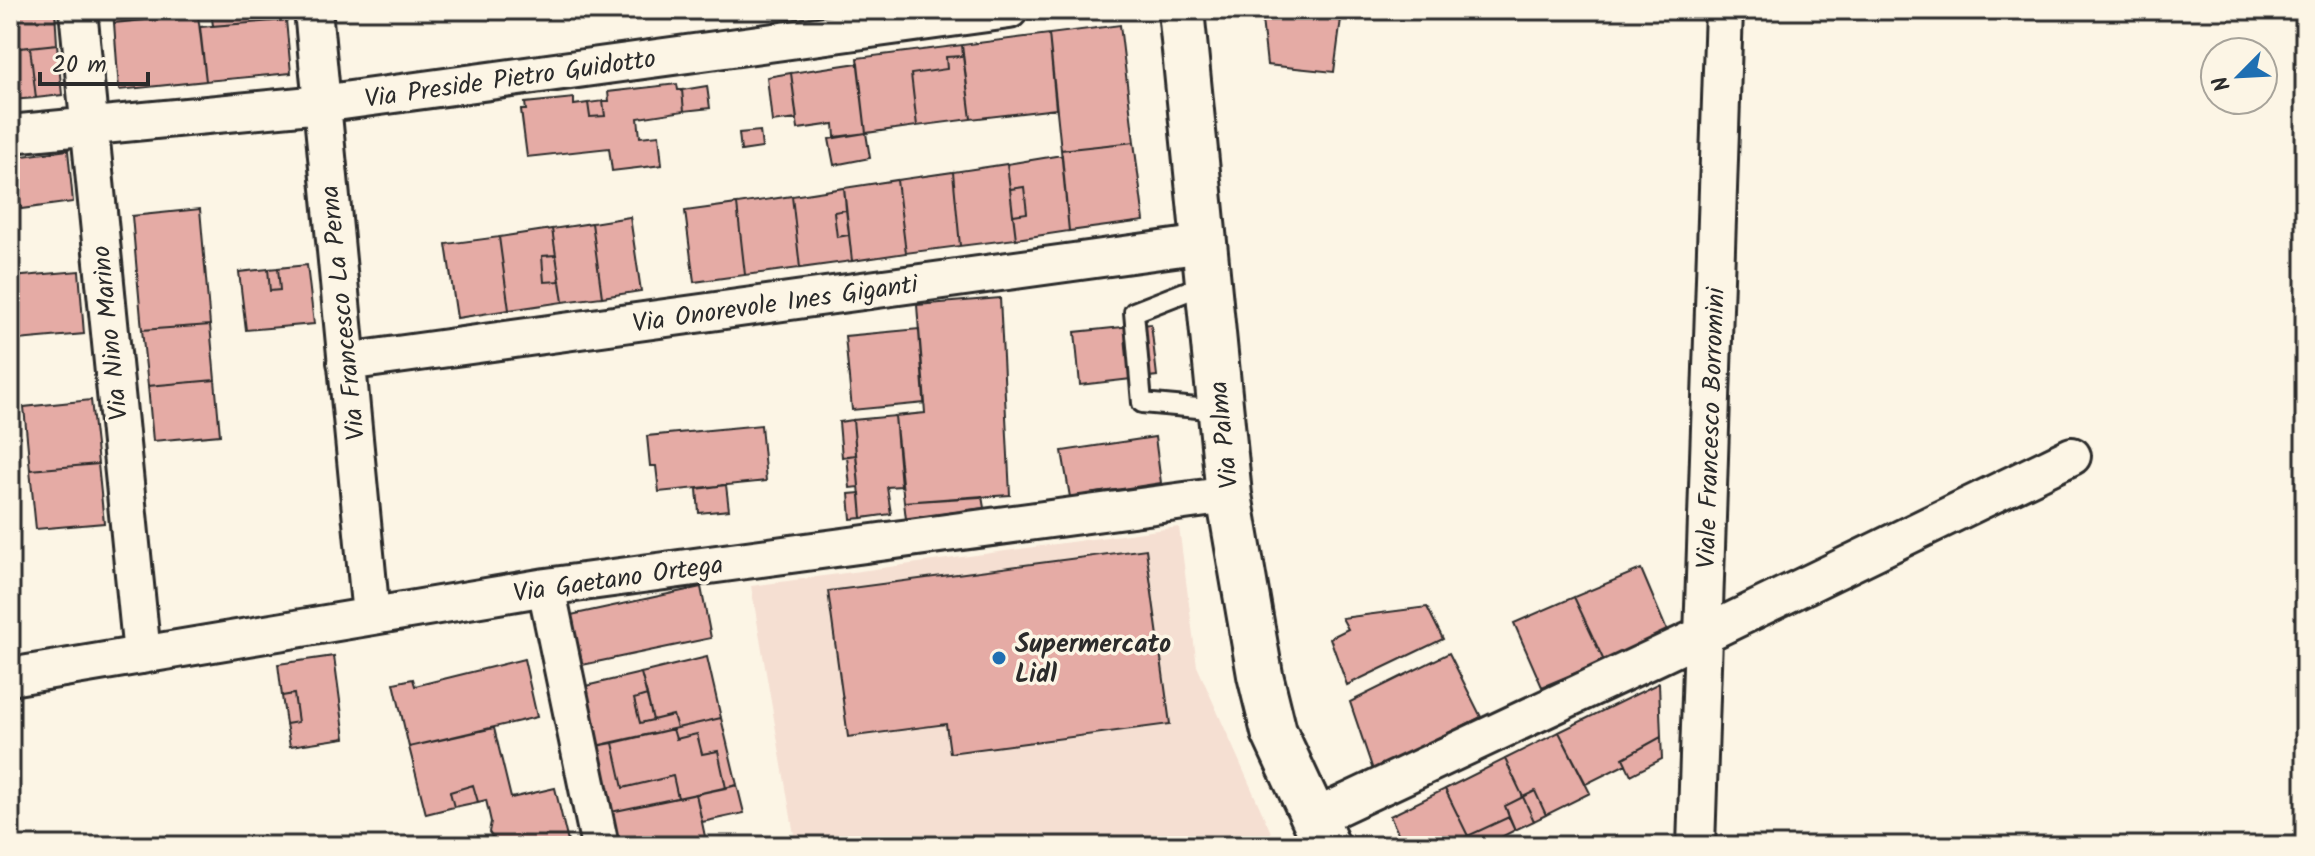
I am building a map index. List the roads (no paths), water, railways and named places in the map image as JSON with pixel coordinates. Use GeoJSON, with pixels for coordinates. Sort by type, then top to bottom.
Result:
{"type":"FeatureCollection","features":[{"type":"Feature","properties":{"kind":"main road","name":"Via Palma"},"geometry":{"type":"LineString","coordinates":[[1181,10],[1229,495],[1260,675],[1274,732],[1321,832]]}},
{"type":"Feature","properties":{"kind":"street","name":"Via Nino Marino"},"geometry":{"type":"LineString","coordinates":[[78,10],[142,655]]}},
{"type":"Feature","properties":{"kind":"street","name":"Via Francesco La Perna"},"geometry":{"type":"LineString","coordinates":[[313,10],[371,616]]}},
{"type":"Feature","properties":{"kind":"street","name":"Via Preside Pietro Guidotto"},"geometry":{"type":"LineString","coordinates":[[10,134],[321,104],[1009,10]]}},
{"type":"Feature","properties":{"kind":"street","name":"Viale Francesco Borromini"},"geometry":{"type":"LineString","coordinates":[[1696,846],[1724,10]]}},
{"type":"Feature","properties":{"kind":"street","name":"Via Onorevole Ines Giganti"},"geometry":{"type":"LineString","coordinates":[[346,362],[1206,263]]}},
{"type":"Feature","properties":{"kind":"street"},"geometry":{"type":"LineString","coordinates":[[1321,832],[1703,635],[2072,456]]}},
{"type":"Feature","properties":{"kind":"street","name":"Via Gaetano Ortega"},"geometry":{"type":"LineString","coordinates":[[10,677],[546,587],[1229,495]]}},
{"type":"Feature","properties":{"kind":"street"},"geometry":{"type":"LineString","coordinates":[[546,587],[600,846]]}},
{"type":"Feature","properties":{"kind":"lane"},"geometry":{"type":"LineString","coordinates":[[1206,263],[1134,312],[1142,403],[1221,410]]}},
{"type":"Feature","properties":{"kind":"place","name":"Supermercato Lidl"},"geometry":{"type":"Point","coordinates":[999,658]}}]}
